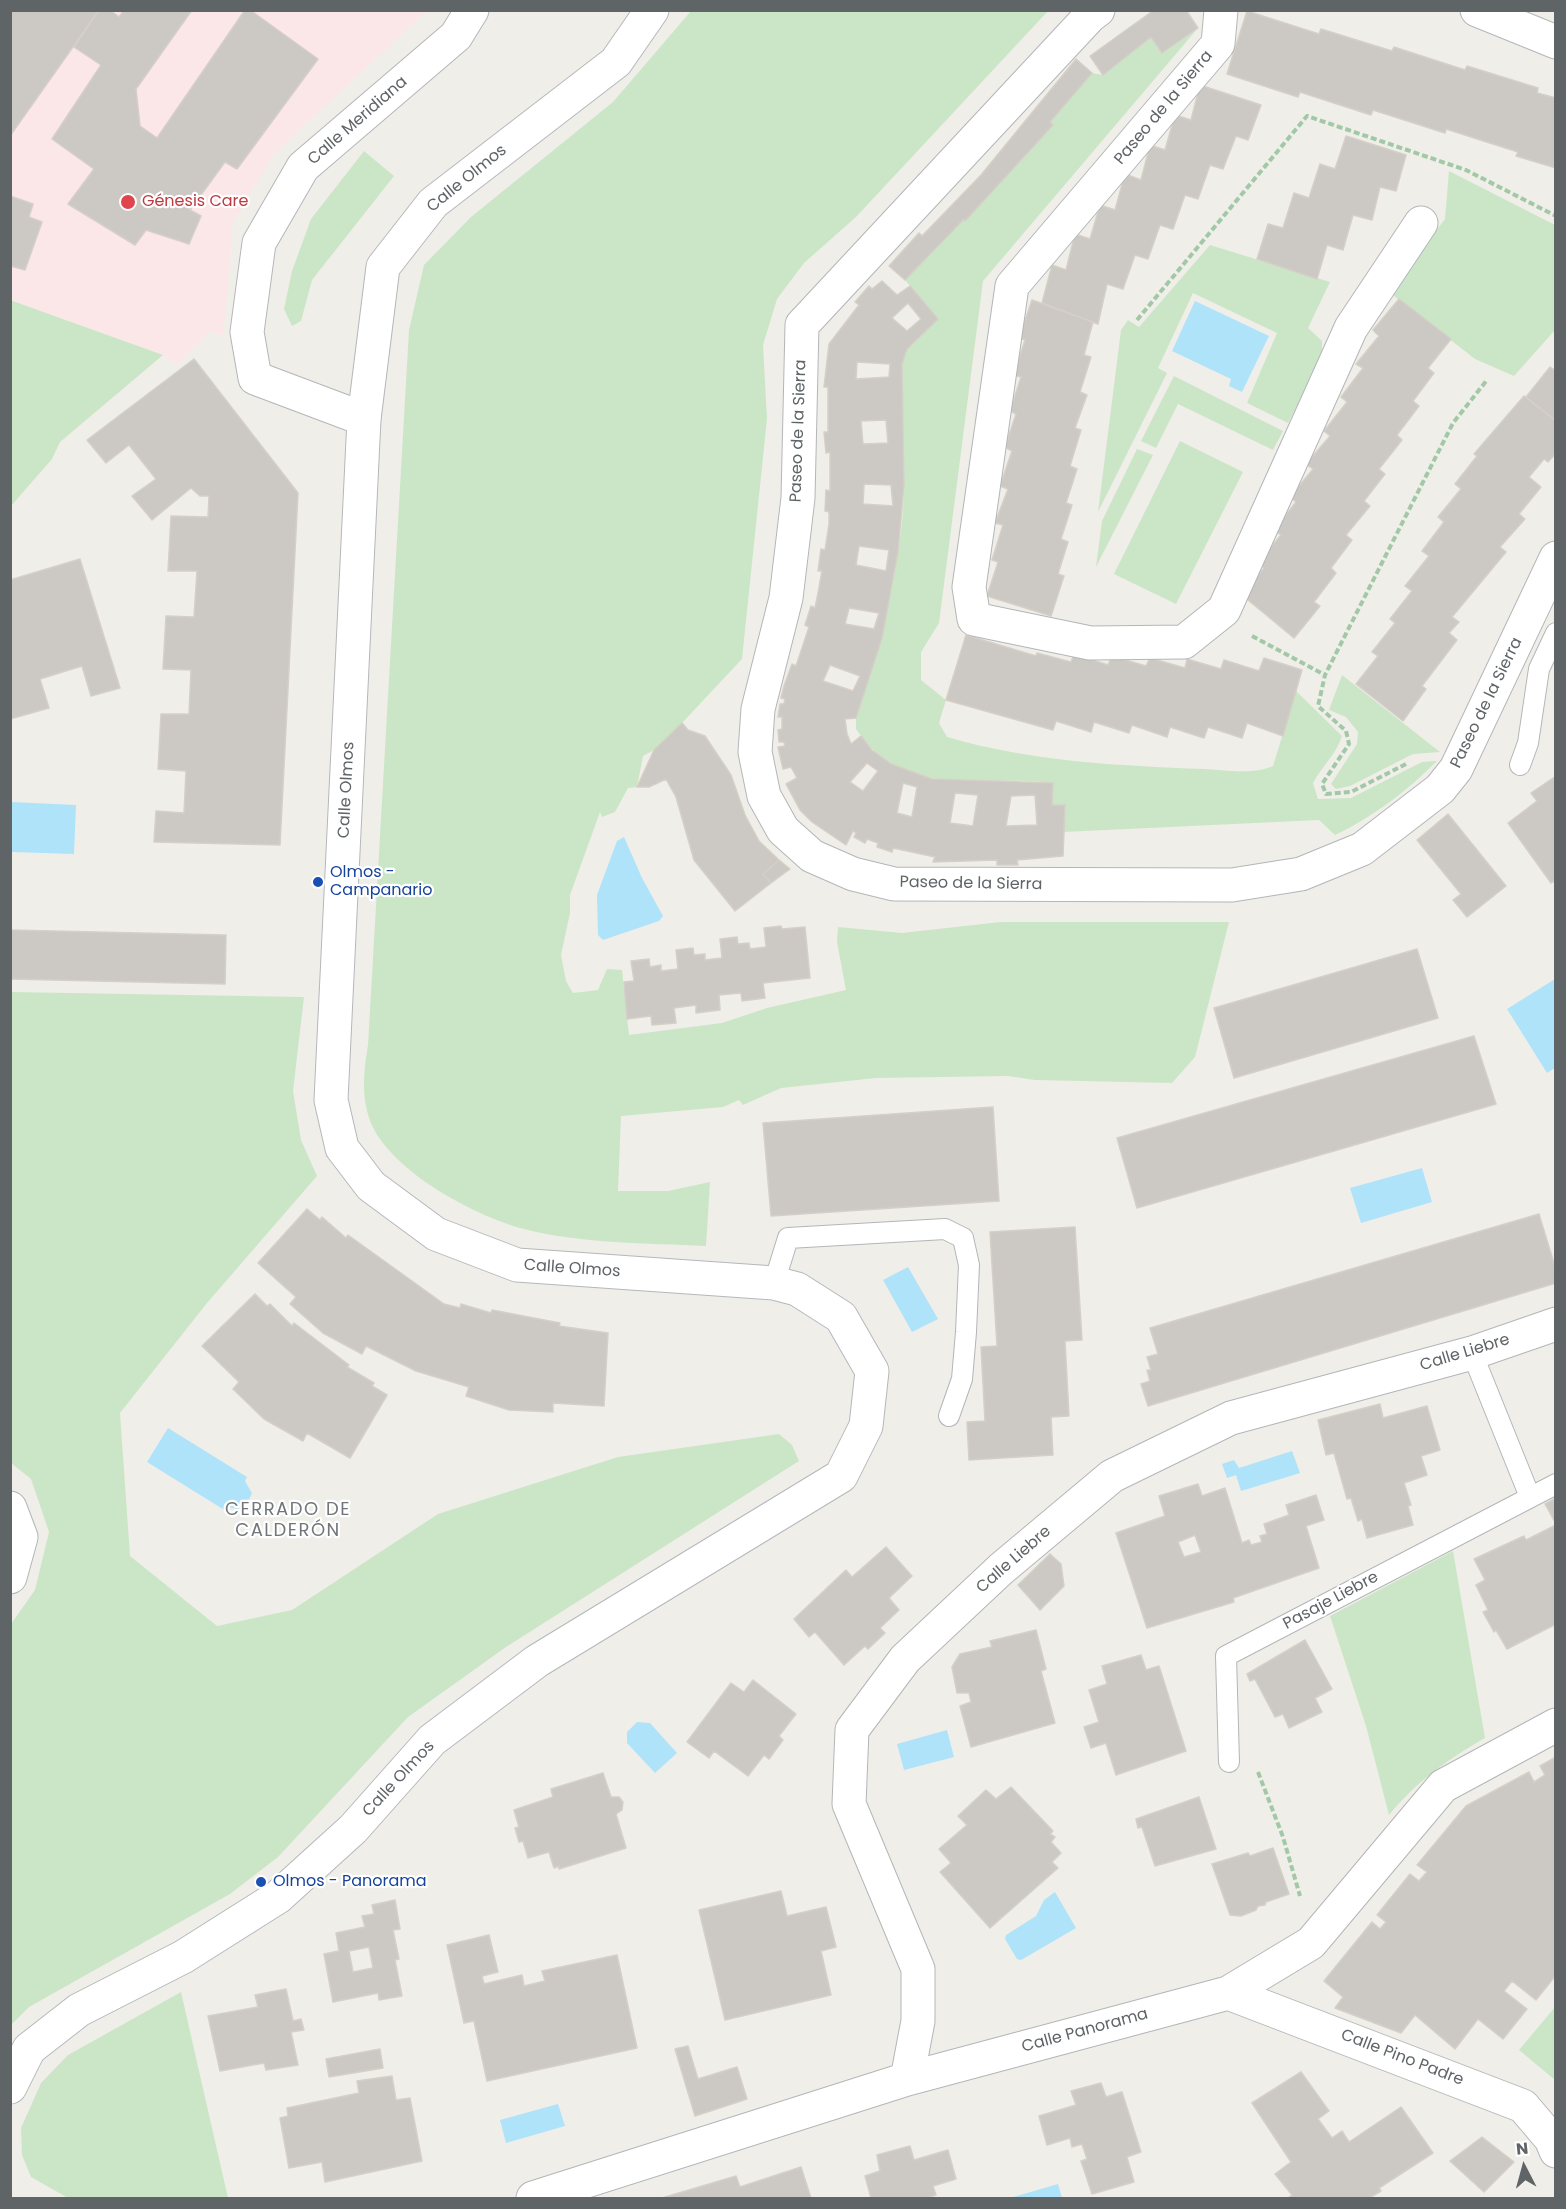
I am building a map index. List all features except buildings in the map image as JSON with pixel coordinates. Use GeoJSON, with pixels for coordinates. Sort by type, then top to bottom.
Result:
{"type":"FeatureCollection","features":[{"type":"Feature","properties":{"kind":"street","name":"Calle Meridiana"},"geometry":{"type":"LineString","coordinates":[[364,419],[255,378],[247,332],[259,243],[303,167],[456,36],[472,10]]}},
{"type":"Feature","properties":{"kind":"street","name":"Calle Olmos"},"geometry":{"type":"LineString","coordinates":[[10,2087],[29,2049],[79,2010],[183,1957],[278,1898],[353,1829],[432,1740],[537,1661],[841,1476],[866,1426],[872,1371],[841,1317],[797,1289],[774,1283],[517,1265],[436,1234],[371,1186],[342,1148],[331,1100],[364,419],[383,267],[433,203],[616,62],[652,10]]}},
{"type":"Feature","properties":{"kind":"street","name":"Paseo de la Sierra"},"geometry":{"type":"LineString","coordinates":[[1098,10],[802,325],[798,498],[786,598],[758,709],[755,752],[764,796],[783,830],[812,856],[853,874],[894,884],[1232,885],[1300,874],[1362,849],[1440,789],[1456,769],[1556,558]]}},
{"type":"Feature","properties":{"kind":"street","name":"Paseo de la Sierra"},"geometry":{"type":"LineString","coordinates":[[1221,10],[1218,44],[1012,286],[969,588],[974,619],[1090,643],[1184,642],[1217,617],[1224,610],[1351,328],[1421,223]]}},
{"type":"Feature","properties":{"kind":"street"},"geometry":{"type":"LineString","coordinates":[[1477,10],[1556,42]]}},
{"type":"Feature","properties":{"kind":"street","name":"Calle Liebre"},"geometry":{"type":"LineString","coordinates":[[907,2079],[918,2021],[918,1969],[849,1804],[852,1730],[905,1659],[1001,1569],[1112,1476],[1231,1418],[1472,1353],[1556,1324]]}},
{"type":"Feature","properties":{"kind":"street"},"geometry":{"type":"LineString","coordinates":[[10,1508],[21,1537],[10,1576]]}},
{"type":"Feature","properties":{"kind":"street","name":"Calle Panorama"},"geometry":{"type":"LineString","coordinates":[[533,2199],[907,2079],[1228,1993],[1311,1943],[1443,1786],[1556,1725]]}},
{"type":"Feature","properties":{"kind":"street","name":"Calle Pino Padre"},"geometry":{"type":"LineString","coordinates":[[1228,1993],[1524,2106],[1551,2139],[1556,2151]]}},
{"type":"Feature","properties":{"kind":"lane"},"geometry":{"type":"LineString","coordinates":[[1520,765],[1528,743],[1539,669],[1556,633]]}},
{"type":"Feature","properties":{"kind":"lane"},"geometry":{"type":"LineString","coordinates":[[774,1283],[788,1238],[945,1229],[963,1238],[969,1265],[966,1332],[962,1379],[949,1416]]}},
{"type":"Feature","properties":{"kind":"lane"},"geometry":{"type":"LineString","coordinates":[[1472,1353],[1530,1497]]}},
{"type":"Feature","properties":{"kind":"lane","name":"Pasaje Liebre"},"geometry":{"type":"LineString","coordinates":[[1229,1762],[1226,1656],[1556,1484]]}},
{"type":"Feature","properties":{"kind":"path"},"geometry":{"type":"LineString","coordinates":[[1137,320],[1307,116],[1466,170],[1556,216]]}},
{"type":"Feature","properties":{"kind":"path"},"geometry":{"type":"LineString","coordinates":[[1456,769],[1438,756],[1415,759],[1351,792],[1326,794],[1322,784],[1349,744],[1346,731],[1318,706],[1325,675],[1454,423],[1487,380]]}},
{"type":"Feature","properties":{"kind":"path"},"geometry":{"type":"LineString","coordinates":[[1217,617],[1325,675]]}},
{"type":"Feature","properties":{"kind":"path"},"geometry":{"type":"LineString","coordinates":[[1262,1781],[1283,1838],[1301,1901]]}},
{"type":"Feature","properties":{"kind":"shaded area","name":"Génesis Care"},"geometry":{"type":"Polygon","coordinates":[[[10,11],[427,11],[276,151],[233,222],[223,337],[219,333],[210,332],[177,365],[163,355],[11,300],[10,11]]]}},
{"type":"Feature","properties":{"kind":"green space"},"geometry":{"type":"Polygon","coordinates":[[[691,11],[1048,11],[856,217],[804,263],[777,299],[763,345],[767,419],[742,659],[682,723],[654,750],[643,756],[637,787],[628,788],[615,812],[602,817],[600,812],[570,895],[570,913],[561,955],[566,981],[573,993],[598,990],[607,969],[622,970],[629,1035],[722,1023],[767,1008],[846,990],[837,942],[838,927],[902,933],[1001,922],[1229,922],[1195,1057],[1172,1083],[1035,1080],[1008,1076],[876,1078],[781,1088],[743,1105],[739,1100],[723,1107],[621,1116],[618,1191],[668,1191],[710,1182],[706,1246],[569,1238],[504,1223],[457,1202],[412,1172],[378,1137],[369,1118],[364,1082],[409,330],[424,265],[471,217],[613,102],[691,11]]]}},
{"type":"Feature","properties":{"kind":"green space"},"geometry":{"type":"Polygon","coordinates":[[[1198,28],[983,281],[939,623],[921,652],[921,680],[946,700],[939,723],[947,737],[1010,752],[1074,761],[1140,766],[1238,771],[1265,769],[1273,766],[1296,691],[1342,736],[1313,783],[1318,799],[1351,798],[1422,762],[1437,761],[1389,802],[1363,820],[1335,835],[1319,820],[1063,832],[1065,805],[1052,805],[1053,783],[946,780],[921,776],[897,767],[876,752],[856,729],[856,718],[889,603],[903,514],[902,364],[907,349],[938,319],[905,280],[963,219],[966,220],[1052,125],[1050,122],[1092,73],[1103,75],[1151,37],[1163,53],[1198,28]]]}},
{"type":"Feature","properties":{"kind":"green space"},"geometry":{"type":"Polygon","coordinates":[[[364,151],[394,176],[312,280],[301,321],[292,326],[284,309],[292,271],[311,219],[364,151]]]}},
{"type":"Feature","properties":{"kind":"green space"},"geometry":{"type":"Polygon","coordinates":[[[1449,171],[1555,225],[1555,330],[1514,376],[1475,359],[1389,292],[1445,219],[1449,171]]]}},
{"type":"Feature","properties":{"kind":"green space"},"geometry":{"type":"Polygon","coordinates":[[[1210,245],[1330,282],[1308,328],[1322,341],[1322,358],[1288,423],[1247,403],[1277,333],[1193,293],[1158,368],[1167,373],[1098,512],[1121,330],[1128,320],[1139,327],[1210,245]]]}},
{"type":"Feature","properties":{"kind":"green space"},"geometry":{"type":"Polygon","coordinates":[[[10,300],[163,355],[60,442],[52,459],[11,506],[10,300]]]}},
{"type":"Feature","properties":{"kind":"green space"},"geometry":{"type":"Polygon","coordinates":[[[1174,376],[1283,431],[1273,450],[1178,404],[1156,448],[1141,441],[1174,376]]]}},
{"type":"Feature","properties":{"kind":"green space"},"geometry":{"type":"Polygon","coordinates":[[[1180,441],[1243,472],[1176,604],[1114,574],[1180,441]]]}},
{"type":"Feature","properties":{"kind":"green space"},"geometry":{"type":"Polygon","coordinates":[[[1137,449],[1153,455],[1096,567],[1102,521],[1137,449]]]}},
{"type":"Feature","properties":{"kind":"green space"},"geometry":{"type":"Polygon","coordinates":[[[1342,675],[1440,752],[1413,754],[1350,786],[1336,789],[1331,784],[1357,744],[1358,732],[1346,717],[1329,710],[1342,675]]]}},
{"type":"Feature","properties":{"kind":"green space"},"geometry":{"type":"Polygon","coordinates":[[[11,992],[304,997],[293,1091],[301,1140],[317,1176],[207,1303],[120,1413],[130,1556],[217,1626],[292,1610],[438,1514],[618,1457],[779,1434],[792,1445],[799,1461],[506,1647],[408,1717],[278,1857],[230,1894],[29,2007],[11,2025],[11,1624],[35,1590],[49,1532],[31,1479],[11,1463],[11,992]]]}},
{"type":"Feature","properties":{"kind":"green space"},"geometry":{"type":"Polygon","coordinates":[[[1453,1551],[1485,1738],[1433,1772],[1389,1815],[1366,1726],[1330,1616],[1453,1551]]]}},
{"type":"Feature","properties":{"kind":"green space"},"geometry":{"type":"Polygon","coordinates":[[[181,1992],[228,2198],[68,2198],[31,2177],[22,2155],[21,2128],[41,2083],[68,2055],[181,1992]]]}},
{"type":"Feature","properties":{"kind":"green space"},"geometry":{"type":"Polygon","coordinates":[[[1555,2007],[1555,2080],[1519,2050],[1555,2007]]]}},
{"type":"Feature","properties":{"kind":"water"},"geometry":{"type":"Polygon","coordinates":[[[1195,301],[1269,336],[1242,392],[1229,386],[1231,379],[1172,351],[1195,301]]]}},
{"type":"Feature","properties":{"kind":"water"},"geometry":{"type":"Polygon","coordinates":[[[11,802],[76,805],[74,854],[11,852],[11,802]]]}},
{"type":"Feature","properties":{"kind":"water"},"geometry":{"type":"Polygon","coordinates":[[[624,837],[642,878],[663,916],[659,921],[603,940],[598,935],[597,895],[617,841],[624,837]]]}},
{"type":"Feature","properties":{"kind":"water"},"geometry":{"type":"Polygon","coordinates":[[[1555,979],[1555,1068],[1547,1073],[1507,1009],[1555,979]]]}},
{"type":"Feature","properties":{"kind":"water"},"geometry":{"type":"Polygon","coordinates":[[[1422,1168],[1432,1202],[1361,1223],[1350,1188],[1422,1168]]]}},
{"type":"Feature","properties":{"kind":"water"},"geometry":{"type":"Polygon","coordinates":[[[908,1267],[938,1319],[912,1332],[883,1280],[908,1267]]]}},
{"type":"Feature","properties":{"kind":"water"},"geometry":{"type":"Polygon","coordinates":[[[168,1428],[247,1477],[245,1481],[252,1493],[246,1506],[237,1509],[229,1507],[226,1511],[147,1462],[168,1428]]]}},
{"type":"Feature","properties":{"kind":"water"},"geometry":{"type":"Polygon","coordinates":[[[1292,1451],[1300,1473],[1241,1491],[1236,1475],[1227,1478],[1222,1464],[1234,1460],[1239,1468],[1292,1451]]]}},
{"type":"Feature","properties":{"kind":"water"},"geometry":{"type":"Polygon","coordinates":[[[637,1722],[650,1723],[677,1753],[655,1773],[627,1743],[627,1732],[637,1722]]]}},
{"type":"Feature","properties":{"kind":"water"},"geometry":{"type":"Polygon","coordinates":[[[947,1730],[954,1757],[904,1770],[897,1744],[947,1730]]]}},
{"type":"Feature","properties":{"kind":"water"},"geometry":{"type":"Polygon","coordinates":[[[1055,1892],[1076,1928],[1021,1960],[1017,1959],[1005,1939],[1006,1935],[1036,1916],[1044,1900],[1055,1892]]]}},
{"type":"Feature","properties":{"kind":"water"},"geometry":{"type":"Polygon","coordinates":[[[558,2104],[565,2126],[506,2143],[500,2120],[558,2104]]]}},
{"type":"Feature","properties":{"kind":"water"},"geometry":{"type":"Polygon","coordinates":[[[1058,2184],[1062,2198],[1010,2198],[1058,2184]]]}},
{"type":"Feature","properties":{"kind":"place","name":"Génesis Care"},"geometry":{"type":"Point","coordinates":[128,202]}},
{"type":"Feature","properties":{"kind":"place","name":"Olmos - Campanario"},"geometry":{"type":"Point","coordinates":[318,882]}},
{"type":"Feature","properties":{"kind":"place","name":"Olmos - Panorama"},"geometry":{"type":"Point","coordinates":[261,1882]}},
{"type":"Feature","properties":{"kind":"district","name":"CERRADO DE CALDERÓN"},"geometry":{"type":"Point","coordinates":[288,1520]}}]}
